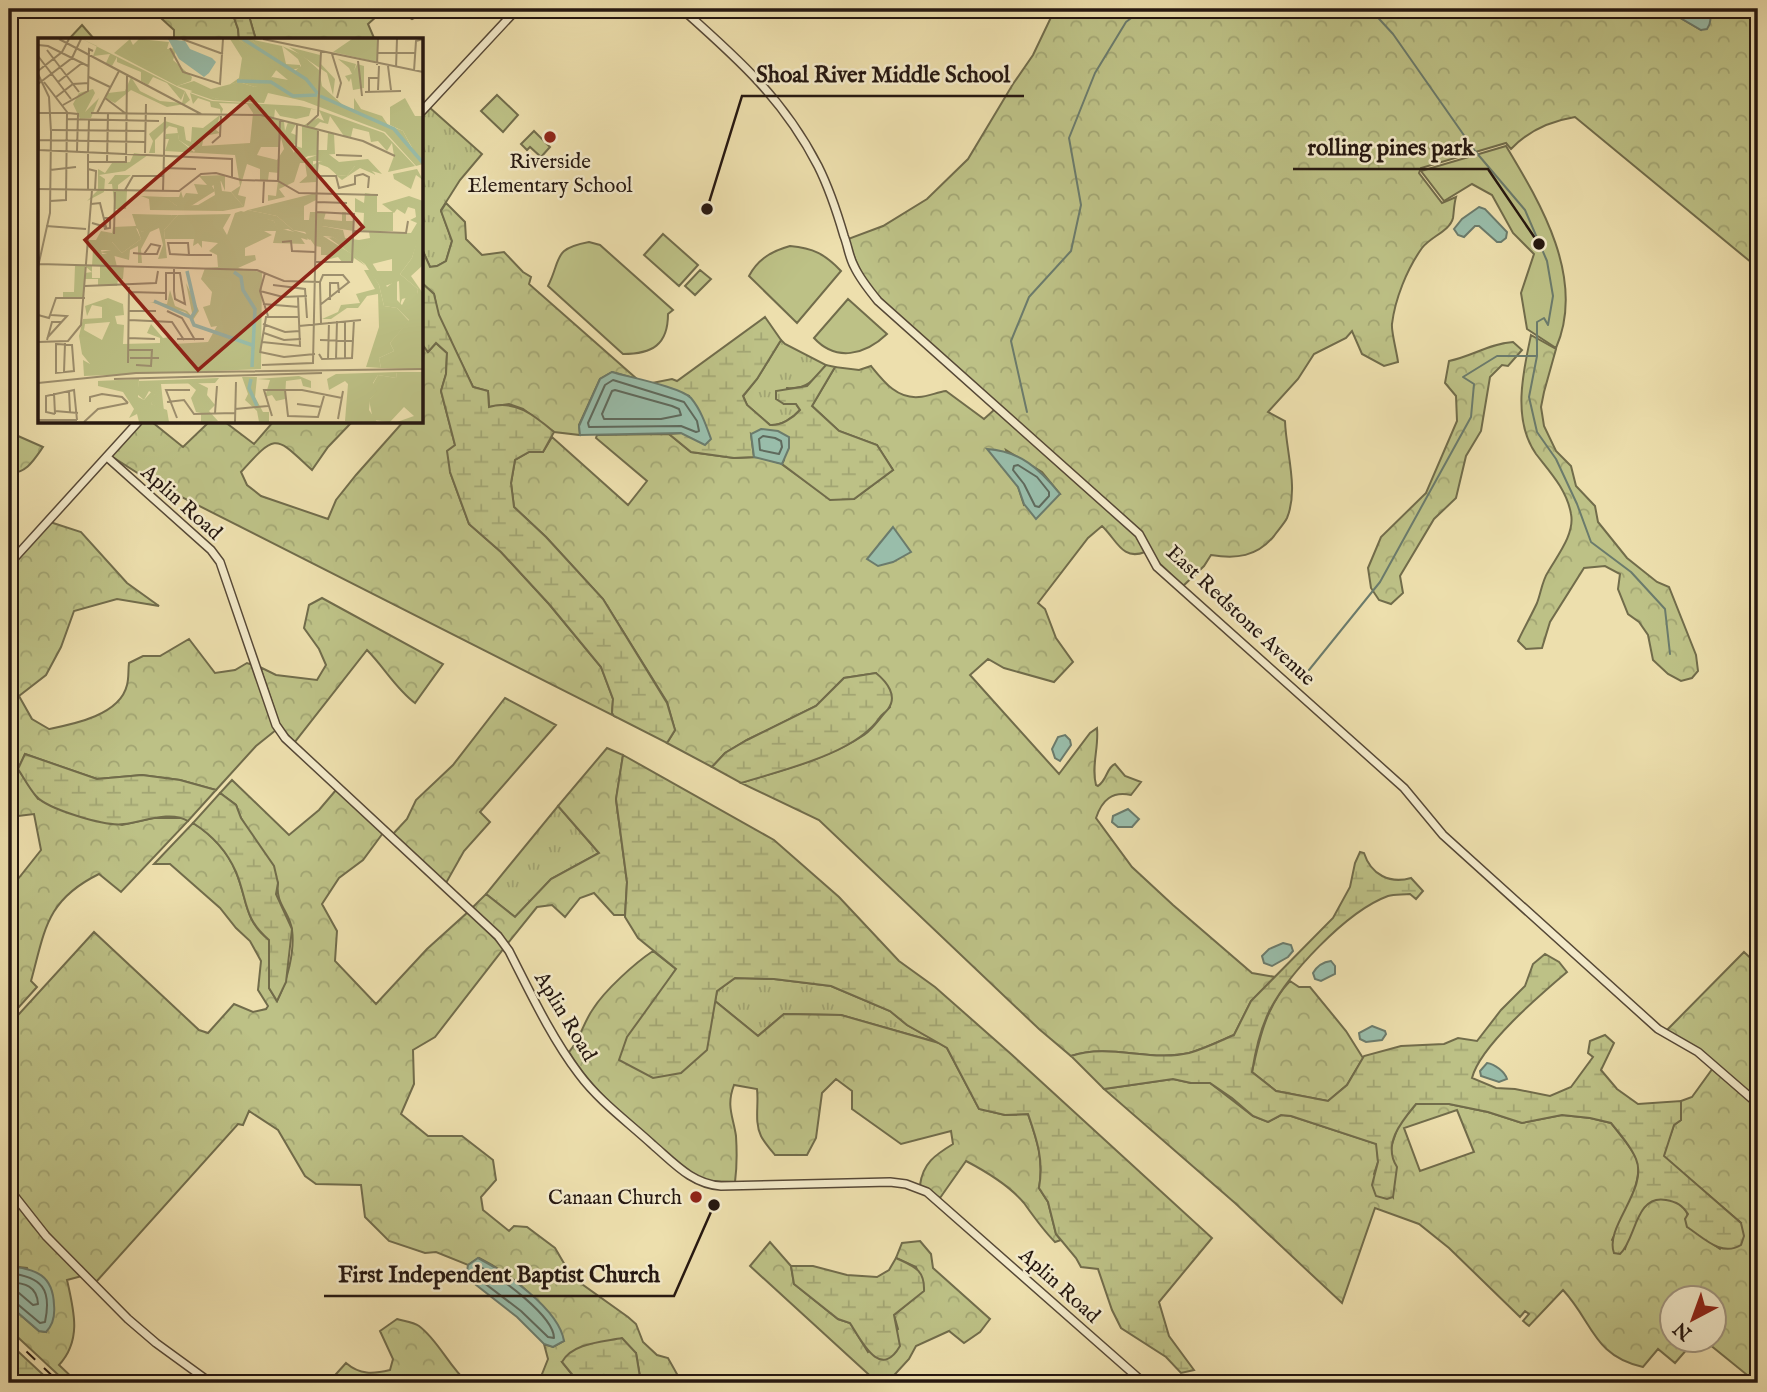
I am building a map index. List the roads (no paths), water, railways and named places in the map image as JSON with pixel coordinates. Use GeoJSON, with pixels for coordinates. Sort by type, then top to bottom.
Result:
{"type":"FeatureCollection","features":[{"type":"Feature","properties":{"kind":"street"},"geometry":{"type":"LineString","coordinates":[[424,109],[517,9]]}},
{"type":"Feature","properties":{"kind":"street","name":"East Redstone Avenue"},"geometry":{"type":"LineString","coordinates":[[682,9],[743,63],[771,93],[796,129],[818,166],[830,194],[852,264],[878,301],[1139,534],[1157,567],[1404,788],[1443,835],[1658,1029],[1698,1052],[1758,1104]]}},
{"type":"Feature","properties":{"kind":"street"},"geometry":{"type":"LineString","coordinates":[[9,564],[136,424]]}},
{"type":"Feature","properties":{"kind":"street","name":"Aplin Road"},"geometry":{"type":"LineString","coordinates":[[107,457],[211,550],[220,562],[276,725],[285,738],[498,936],[573,1065],[597,1094],[624,1119],[689,1175],[707,1184],[721,1186],[890,1182],[906,1184],[927,1192],[1144,1383]]}},
{"type":"Feature","properties":{"kind":"street"},"geometry":{"type":"LineString","coordinates":[[9,1189],[46,1236],[128,1319],[211,1383]]}},
{"type":"Feature","properties":{"kind":"water"},"geometry":{"type":"Polygon","coordinates":[[[1665,9],[1707,9],[1710,24],[1707,29],[1701,30],[1665,9]]]}},
{"type":"Feature","properties":{"kind":"water"},"geometry":{"type":"Polygon","coordinates":[[[1479,207],[1485,209],[1507,232],[1506,238],[1501,242],[1497,242],[1479,226],[1475,226],[1464,237],[1458,235],[1454,229],[1462,219],[1479,207]]]}},
{"type":"Feature","properties":{"kind":"water"},"geometry":{"type":"Polygon","coordinates":[[[612,372],[666,386],[691,398],[711,439],[705,445],[681,433],[580,435],[579,426],[600,379],[612,372]]]}},
{"type":"Feature","properties":{"kind":"water"},"geometry":{"type":"Polygon","coordinates":[[[761,429],[778,431],[789,437],[789,448],[782,464],[754,457],[751,434],[761,429]]]}},
{"type":"Feature","properties":{"kind":"water"},"geometry":{"type":"Polygon","coordinates":[[[987,449],[1010,453],[1028,463],[1060,494],[1036,519],[1024,504],[1018,487],[987,449]]]}},
{"type":"Feature","properties":{"kind":"water"},"geometry":{"type":"Polygon","coordinates":[[[893,527],[911,552],[893,562],[878,566],[867,559],[893,527]]]}},
{"type":"Feature","properties":{"kind":"water"},"geometry":{"type":"Polygon","coordinates":[[[1065,735],[1071,745],[1060,761],[1055,758],[1052,749],[1058,737],[1065,735]]]}},
{"type":"Feature","properties":{"kind":"water"},"geometry":{"type":"Polygon","coordinates":[[[1128,809],[1139,819],[1132,827],[1118,827],[1112,822],[1113,816],[1128,809]]]}},
{"type":"Feature","properties":{"kind":"water"},"geometry":{"type":"Polygon","coordinates":[[[1283,943],[1291,945],[1293,951],[1288,957],[1272,966],[1264,963],[1262,956],[1269,949],[1283,943]]]}},
{"type":"Feature","properties":{"kind":"water"},"geometry":{"type":"Polygon","coordinates":[[[1331,961],[1335,966],[1335,974],[1321,981],[1315,979],[1313,973],[1316,968],[1331,961]]]}},
{"type":"Feature","properties":{"kind":"water"},"geometry":{"type":"Polygon","coordinates":[[[1372,1026],[1385,1031],[1382,1040],[1366,1042],[1360,1039],[1359,1033],[1372,1026]]]}},
{"type":"Feature","properties":{"kind":"water"},"geometry":{"type":"Polygon","coordinates":[[[1487,1063],[1499,1069],[1507,1079],[1499,1082],[1481,1076],[1480,1071],[1487,1063]]]}},
{"type":"Feature","properties":{"kind":"water"},"geometry":{"type":"Polygon","coordinates":[[[478,1258],[516,1282],[542,1304],[560,1329],[564,1341],[553,1347],[544,1344],[517,1317],[466,1277],[468,1265],[478,1258]]]}},
{"type":"Feature","properties":{"kind":"water"},"geometry":{"type":"Polygon","coordinates":[[[9,1266],[41,1275],[50,1287],[54,1312],[52,1323],[46,1332],[39,1331],[9,1305],[9,1266]]]}},
{"type":"Feature","properties":{"kind":"waterway"},"geometry":{"type":"LineString","coordinates":[[1027,412],[1011,341],[1029,297],[1071,251],[1081,205],[1069,138],[1095,73],[1126,22],[1143,9]]}},
{"type":"Feature","properties":{"kind":"waterway"},"geometry":{"type":"LineString","coordinates":[[1309,670],[1380,582],[1471,417],[1474,384],[1463,377],[1497,356],[1537,356],[1537,322],[1544,318],[1548,325],[1553,296],[1547,261],[1525,210],[1475,151],[1393,34],[1370,9]]}},
{"type":"Feature","properties":{"kind":"waterway"},"geometry":{"type":"LineString","coordinates":[[1537,356],[1529,397],[1537,432],[1556,459],[1591,542],[1631,572],[1665,609],[1670,654]]}},
{"type":"Feature","properties":{"kind":"railway"},"geometry":{"type":"LineString","coordinates":[[9,1335],[60,1383]]}},
{"type":"Feature","properties":{"kind":"place","name":"Riverside Elementary School"},"geometry":{"type":"Point","coordinates":[550,137]}},
{"type":"Feature","properties":{"kind":"place","name":"Shoal River Middle School"},"geometry":{"type":"Point","coordinates":[707,209]}},
{"type":"Feature","properties":{"kind":"place","name":"rolling pines park"},"geometry":{"type":"Point","coordinates":[1539,244]}},
{"type":"Feature","properties":{"kind":"place","name":"Canaan Church"},"geometry":{"type":"Point","coordinates":[696,1197]}},
{"type":"Feature","properties":{"kind":"place","name":"First Independent Baptist Church"},"geometry":{"type":"Point","coordinates":[714,1205]}}]}
